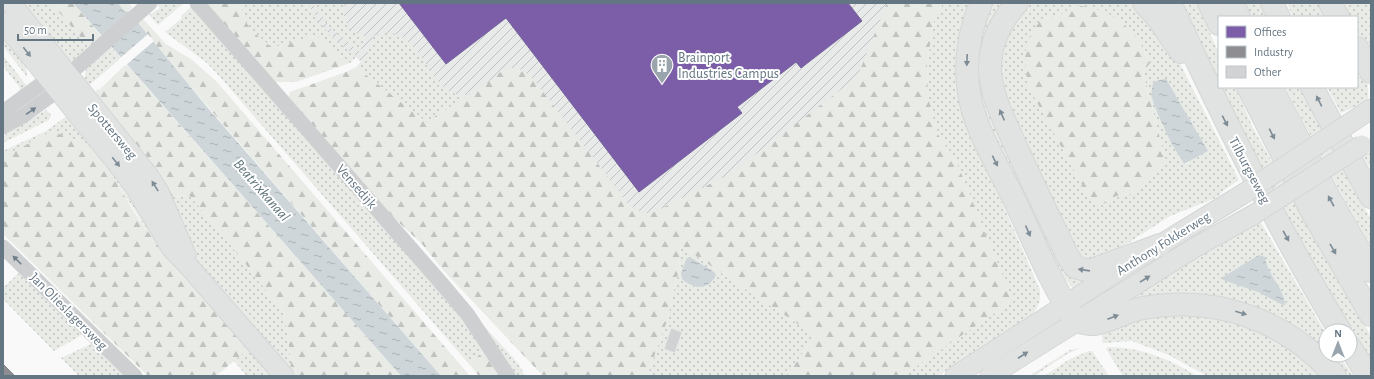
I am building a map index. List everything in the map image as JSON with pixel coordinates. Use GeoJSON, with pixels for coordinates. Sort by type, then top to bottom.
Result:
{"type":"FeatureCollection","features":[{"type":"Feature","properties":{"kind":"highway"},"geometry":{"type":"LineString","coordinates":[[981,3],[970,35],[968,53],[968,85],[972,108],[992,156],[1045,267],[1070,313],[1093,324],[1130,311],[1161,306],[1190,304],[1226,309],[1257,319],[1286,333],[1314,354],[1335,376]]}},
{"type":"Feature","properties":{"kind":"highway"},"geometry":{"type":"LineString","coordinates":[[1017,3],[1003,21],[995,40],[991,64],[992,87],[1018,151],[1068,257],[1076,267],[1089,271],[1160,245]]}},
{"type":"Feature","properties":{"kind":"highway"},"geometry":{"type":"LineString","coordinates":[[1144,3],[1156,16],[1208,86]]}},
{"type":"Feature","properties":{"kind":"highway","name":"Tilburgseweg"},"geometry":{"type":"LineString","coordinates":[[1170,3],[1208,86],[1278,223],[1335,323]]}},
{"type":"Feature","properties":{"kind":"highway"},"geometry":{"type":"LineString","coordinates":[[1209,3],[1218,22]]}},
{"type":"Feature","properties":{"kind":"highway"},"geometry":{"type":"LineString","coordinates":[[1233,3],[1239,16]]}},
{"type":"Feature","properties":{"kind":"highway"},"geometry":{"type":"LineString","coordinates":[[1272,3],[1278,16]]}},
{"type":"Feature","properties":{"kind":"highway"},"geometry":{"type":"LineString","coordinates":[[1330,3],[1337,16]]}},
{"type":"Feature","properties":{"kind":"highway"},"geometry":{"type":"LineString","coordinates":[[1358,50],[1371,72]]}},
{"type":"Feature","properties":{"kind":"highway"},"geometry":{"type":"LineString","coordinates":[[1249,88],[1310,208],[1371,315]]}},
{"type":"Feature","properties":{"kind":"highway"},"geometry":{"type":"LineString","coordinates":[[1272,88],[1330,199],[1371,271]]}},
{"type":"Feature","properties":{"kind":"highway"},"geometry":{"type":"LineString","coordinates":[[1313,88],[1371,197]]}},
{"type":"Feature","properties":{"kind":"highway"},"geometry":{"type":"LineString","coordinates":[[1358,360],[1368,376]]}},
{"type":"Feature","properties":{"kind":"main road","name":"Spottersweg"},"geometry":{"type":"LineString","coordinates":[[11,3],[152,180],[167,209],[193,271]]}},
{"type":"Feature","properties":{"kind":"main road","name":"Spottersweg"},"geometry":{"type":"LineString","coordinates":[[3,22],[52,85],[123,171],[141,197],[171,248],[193,271],[284,376]]}},
{"type":"Feature","properties":{"kind":"main road","name":"Anthony Fokkerweg"},"geometry":{"type":"LineString","coordinates":[[990,376],[1160,245],[1243,194],[1371,109]]}},
{"type":"Feature","properties":{"kind":"main road","name":"Anthony Fokkerweg"},"geometry":{"type":"LineString","coordinates":[[955,376],[1253,215],[1367,143]]}},
{"type":"Feature","properties":{"kind":"street","name":"Vensedijk"},"geometry":{"type":"LineString","coordinates":[[197,3],[468,315],[508,376]]}},
{"type":"Feature","properties":{"kind":"street"},"geometry":{"type":"LineString","coordinates":[[3,112],[68,75],[149,4]]}},
{"type":"Feature","properties":{"kind":"street"},"geometry":{"type":"LineString","coordinates":[[3,128],[23,116],[52,85]]}},
{"type":"Feature","properties":{"kind":"street","name":"Jan Olieslagersweg"},"geometry":{"type":"LineString","coordinates":[[3,247],[135,376]]}},
{"type":"Feature","properties":{"kind":"shaded area"},"geometry":{"type":"Polygon","coordinates":[[[287,3],[889,3],[858,81],[733,176],[637,223],[431,117],[287,3]]]}},
{"type":"Feature","properties":{"kind":"green space"},"geometry":{"type":"Polygon","coordinates":[[[18,3],[51,3],[89,47],[74,61],[69,61],[18,3]]]}},
{"type":"Feature","properties":{"kind":"green space"},"geometry":{"type":"Polygon","coordinates":[[[51,3],[73,3],[102,37],[89,47],[51,3]]]}},
{"type":"Feature","properties":{"kind":"green space"},"geometry":{"type":"Polygon","coordinates":[[[118,3],[129,3],[132,7],[129,12],[125,12],[118,3]]]}},
{"type":"Feature","properties":{"kind":"green space"},"geometry":{"type":"Polygon","coordinates":[[[157,3],[184,3],[158,25],[149,15],[160,8],[157,3]]]}},
{"type":"Feature","properties":{"kind":"green space"},"geometry":{"type":"Polygon","coordinates":[[[202,3],[245,3],[242,8],[243,15],[248,26],[271,47],[316,36],[350,63],[296,82],[271,82],[202,3]]]}},
{"type":"Feature","properties":{"kind":"green space"},"geometry":{"type":"Polygon","coordinates":[[[245,3],[308,3],[323,27],[342,45],[357,56],[350,63],[316,36],[271,47],[248,26],[243,15],[242,8],[245,3]]]}},
{"type":"Feature","properties":{"kind":"green space"},"geometry":{"type":"Polygon","coordinates":[[[312,3],[345,3],[345,20],[355,32],[365,36],[360,52],[330,28],[312,3]]]}},
{"type":"Feature","properties":{"kind":"green space"},"geometry":{"type":"Polygon","coordinates":[[[887,3],[943,3],[933,24],[927,66],[928,96],[936,131],[959,168],[1011,297],[1008,304],[902,376],[786,376],[814,338],[813,334],[681,246],[679,270],[667,321],[647,376],[543,376],[443,270],[422,244],[367,193],[287,101],[290,92],[356,67],[426,122],[479,89],[502,71],[509,68],[518,68],[531,76],[630,206],[643,213],[652,213],[730,174],[852,81],[858,75],[887,3]]]}},
{"type":"Feature","properties":{"kind":"green space"},"geometry":{"type":"Polygon","coordinates":[[[943,3],[979,3],[965,32],[984,161],[1040,290],[1040,300],[1035,311],[1025,322],[938,376],[902,376],[1008,304],[1011,297],[959,168],[936,131],[928,96],[927,66],[933,24],[943,3]]]}},
{"type":"Feature","properties":{"kind":"green space"},"geometry":{"type":"Polygon","coordinates":[[[987,3],[1013,3],[985,71],[1091,279],[1075,291],[1064,278],[1002,152],[986,117],[977,92],[975,36],[987,3]]]}},
{"type":"Feature","properties":{"kind":"green space"},"geometry":{"type":"Polygon","coordinates":[[[1023,3],[1137,3],[1166,36],[1239,180],[1221,192],[1221,194],[1216,198],[1170,216],[1105,258],[1095,261],[1079,257],[999,95],[1002,32],[1023,3]],[[1074,6],[1059,16],[1043,18],[1039,105],[1092,202],[1098,207],[1116,196],[1131,194],[1141,187],[1166,162],[1143,72],[1150,63],[1145,51],[1126,25],[1074,6]],[[1151,95],[1171,143],[1184,164],[1189,163],[1151,95]]]}},
{"type":"Feature","properties":{"kind":"green space"},"geometry":{"type":"Polygon","coordinates":[[[1180,3],[1196,3],[1218,51],[1218,83],[1180,3]]]}},
{"type":"Feature","properties":{"kind":"green space"},"geometry":{"type":"Polygon","coordinates":[[[1246,3],[1262,3],[1268,16],[1252,16],[1246,3]]]}},
{"type":"Feature","properties":{"kind":"green space"},"geometry":{"type":"Polygon","coordinates":[[[1287,3],[1321,3],[1329,16],[1293,16],[1287,3]]]}},
{"type":"Feature","properties":{"kind":"green space"},"geometry":{"type":"Polygon","coordinates":[[[1335,3],[1371,3],[1371,62],[1358,41],[1358,16],[1343,16],[1335,3]]]}},
{"type":"Feature","properties":{"kind":"green space"},"geometry":{"type":"Polygon","coordinates":[[[193,5],[369,206],[486,349],[469,364],[220,77],[207,63],[165,32],[182,18],[181,16],[193,5]]]}},
{"type":"Feature","properties":{"kind":"green space"},"geometry":{"type":"Polygon","coordinates":[[[1074,5],[1088,7],[1111,15],[1130,29],[1144,50],[1150,63],[1143,72],[1166,162],[1141,187],[1131,194],[1116,196],[1098,207],[1092,203],[1029,88],[1026,68],[1026,51],[1031,35],[1036,26],[1043,18],[1059,16],[1074,5]]]}},
{"type":"Feature","properties":{"kind":"green space"},"geometry":{"type":"Polygon","coordinates":[[[143,19],[166,44],[191,59],[217,82],[470,376],[441,376],[139,27],[137,23],[143,19]]]}},
{"type":"Feature","properties":{"kind":"green space"},"geometry":{"type":"Polygon","coordinates":[[[382,33],[397,35],[409,42],[436,78],[446,88],[457,94],[471,94],[426,122],[356,67],[367,55],[373,36],[382,33]]]}},
{"type":"Feature","properties":{"kind":"green space"},"geometry":{"type":"Polygon","coordinates":[[[3,37],[26,66],[27,77],[3,46],[3,37]]]}},
{"type":"Feature","properties":{"kind":"green space"},"geometry":{"type":"Polygon","coordinates":[[[109,45],[121,58],[86,88],[85,74],[87,68],[109,45]]]}},
{"type":"Feature","properties":{"kind":"green space"},"geometry":{"type":"Polygon","coordinates":[[[3,55],[26,85],[23,91],[18,93],[20,88],[3,66],[3,55]]]}},
{"type":"Feature","properties":{"kind":"green space"},"geometry":{"type":"Polygon","coordinates":[[[1358,63],[1366,80],[1368,101],[1341,113],[1328,88],[1358,88],[1358,63]]]}},
{"type":"Feature","properties":{"kind":"green space"},"geometry":{"type":"Polygon","coordinates":[[[126,64],[401,376],[293,376],[290,372],[291,361],[284,313],[190,196],[167,197],[91,95],[98,89],[99,90],[126,64]]]}},
{"type":"Feature","properties":{"kind":"green space"},"geometry":{"type":"Polygon","coordinates":[[[1220,88],[1235,88],[1253,128],[1371,336],[1371,365],[1358,343],[1358,323],[1346,323],[1287,221],[1220,88]]]}},
{"type":"Feature","properties":{"kind":"green space"},"geometry":{"type":"Polygon","coordinates":[[[1286,88],[1302,88],[1352,187],[1371,219],[1371,246],[1286,88]]]}},
{"type":"Feature","properties":{"kind":"green space"},"geometry":{"type":"Polygon","coordinates":[[[46,110],[51,115],[49,120],[3,143],[3,136],[46,110]]]}},
{"type":"Feature","properties":{"kind":"green space"},"geometry":{"type":"Polygon","coordinates":[[[68,115],[74,119],[204,294],[178,273],[158,247],[112,175],[52,131],[3,157],[3,151],[46,131],[68,115]]]}},
{"type":"Feature","properties":{"kind":"green space"},"geometry":{"type":"Polygon","coordinates":[[[52,131],[84,143],[112,175],[136,215],[178,273],[204,294],[251,347],[216,376],[148,376],[3,234],[3,157],[52,131]]]}},
{"type":"Feature","properties":{"kind":"green space"},"geometry":{"type":"Polygon","coordinates":[[[1371,149],[1371,169],[1362,154],[1371,149]]]}},
{"type":"Feature","properties":{"kind":"green space"},"geometry":{"type":"Polygon","coordinates":[[[190,196],[284,313],[291,361],[290,372],[198,264],[190,250],[167,197],[190,196]]]}},
{"type":"Feature","properties":{"kind":"green space"},"geometry":{"type":"Polygon","coordinates":[[[1260,221],[1320,323],[1318,323],[1318,348],[1294,328],[1121,305],[1167,273],[1260,221]]]}},
{"type":"Feature","properties":{"kind":"green space"},"geometry":{"type":"Polygon","coordinates":[[[681,246],[813,334],[814,338],[786,376],[647,376],[667,321],[679,270],[681,246]]]}},
{"type":"Feature","properties":{"kind":"green space"},"geometry":{"type":"Polygon","coordinates":[[[21,271],[85,333],[54,351],[3,299],[3,288],[21,271]]]}},
{"type":"Feature","properties":{"kind":"green space"},"geometry":{"type":"Polygon","coordinates":[[[1190,311],[1258,326],[1327,376],[1207,376],[1169,355],[1132,341],[1103,343],[1102,336],[1104,331],[1115,323],[1190,311]]]}},
{"type":"Feature","properties":{"kind":"green space"},"geometry":{"type":"Polygon","coordinates":[[[483,325],[518,363],[525,376],[512,376],[483,325]]]}},
{"type":"Feature","properties":{"kind":"green space"},"geometry":{"type":"Polygon","coordinates":[[[93,343],[126,376],[79,376],[61,358],[93,343]]]}},
{"type":"Feature","properties":{"kind":"green space"},"geometry":{"type":"Polygon","coordinates":[[[251,347],[276,376],[247,376],[233,360],[251,347]]]}},
{"type":"Feature","properties":{"kind":"green space"},"geometry":{"type":"Polygon","coordinates":[[[1108,347],[1132,349],[1154,355],[1176,364],[1197,376],[1123,376],[1106,349],[1108,347]]]}},
{"type":"Feature","properties":{"kind":"green space"},"geometry":{"type":"Polygon","coordinates":[[[1080,348],[1067,354],[1034,376],[1029,376],[1070,350],[1080,348]]]}},
{"type":"Feature","properties":{"kind":"green space"},"geometry":{"type":"Polygon","coordinates":[[[486,349],[502,376],[479,376],[469,364],[486,349]]]}},
{"type":"Feature","properties":{"kind":"green space"},"geometry":{"type":"Polygon","coordinates":[[[1092,351],[1109,376],[1044,376],[1070,359],[1092,351]]]}},
{"type":"Feature","properties":{"kind":"green space"},"geometry":{"type":"Polygon","coordinates":[[[1334,363],[1344,363],[1353,376],[1346,376],[1334,363]]]}},
{"type":"Feature","properties":{"kind":"water","name":"Beatrixkanaal"},"geometry":{"type":"Polygon","coordinates":[[[73,3],[118,3],[125,12],[129,12],[207,107],[441,376],[401,376],[73,3]]]}},
{"type":"Feature","properties":{"kind":"water"},"geometry":{"type":"Polygon","coordinates":[[[1166,79],[1208,151],[1184,164],[1171,143],[1151,95],[1153,83],[1166,79]]]}},
{"type":"Feature","properties":{"kind":"water"},"geometry":{"type":"Polygon","coordinates":[[[1259,255],[1265,257],[1269,270],[1282,292],[1285,305],[1258,292],[1223,280],[1223,277],[1259,255]]]}},
{"type":"Feature","properties":{"kind":"water"},"geometry":{"type":"Polygon","coordinates":[[[690,257],[714,272],[716,275],[709,284],[700,287],[691,285],[682,279],[681,273],[687,258],[690,257]]]}},
{"type":"Feature","properties":{"kind":"pier"},"geometry":{"type":"Polygon","coordinates":[[[148,34],[154,41],[125,66],[119,59],[148,34]]]}},
{"type":"Feature","properties":{"kind":"building: Offices","name":"Brainport Industries Campus"},"geometry":{"type":"Polygon","coordinates":[[[399,3],[848,3],[862,21],[801,68],[796,62],[737,107],[742,113],[639,192],[506,18],[446,64],[399,3]]]}},
{"type":"Feature","properties":{"kind":"building: Industry"},"geometry":{"type":"Polygon","coordinates":[[[3,364],[15,376],[3,376],[3,364]]]}},
{"type":"Feature","properties":{"kind":"building: Other"},"geometry":{"type":"Polygon","coordinates":[[[671,328],[682,332],[675,353],[664,349],[671,328]]]}},
{"type":"Feature","properties":{"kind":"place","name":"Brainport Industries Campus"},"geometry":{"type":"Point","coordinates":[662,84]}}]}
